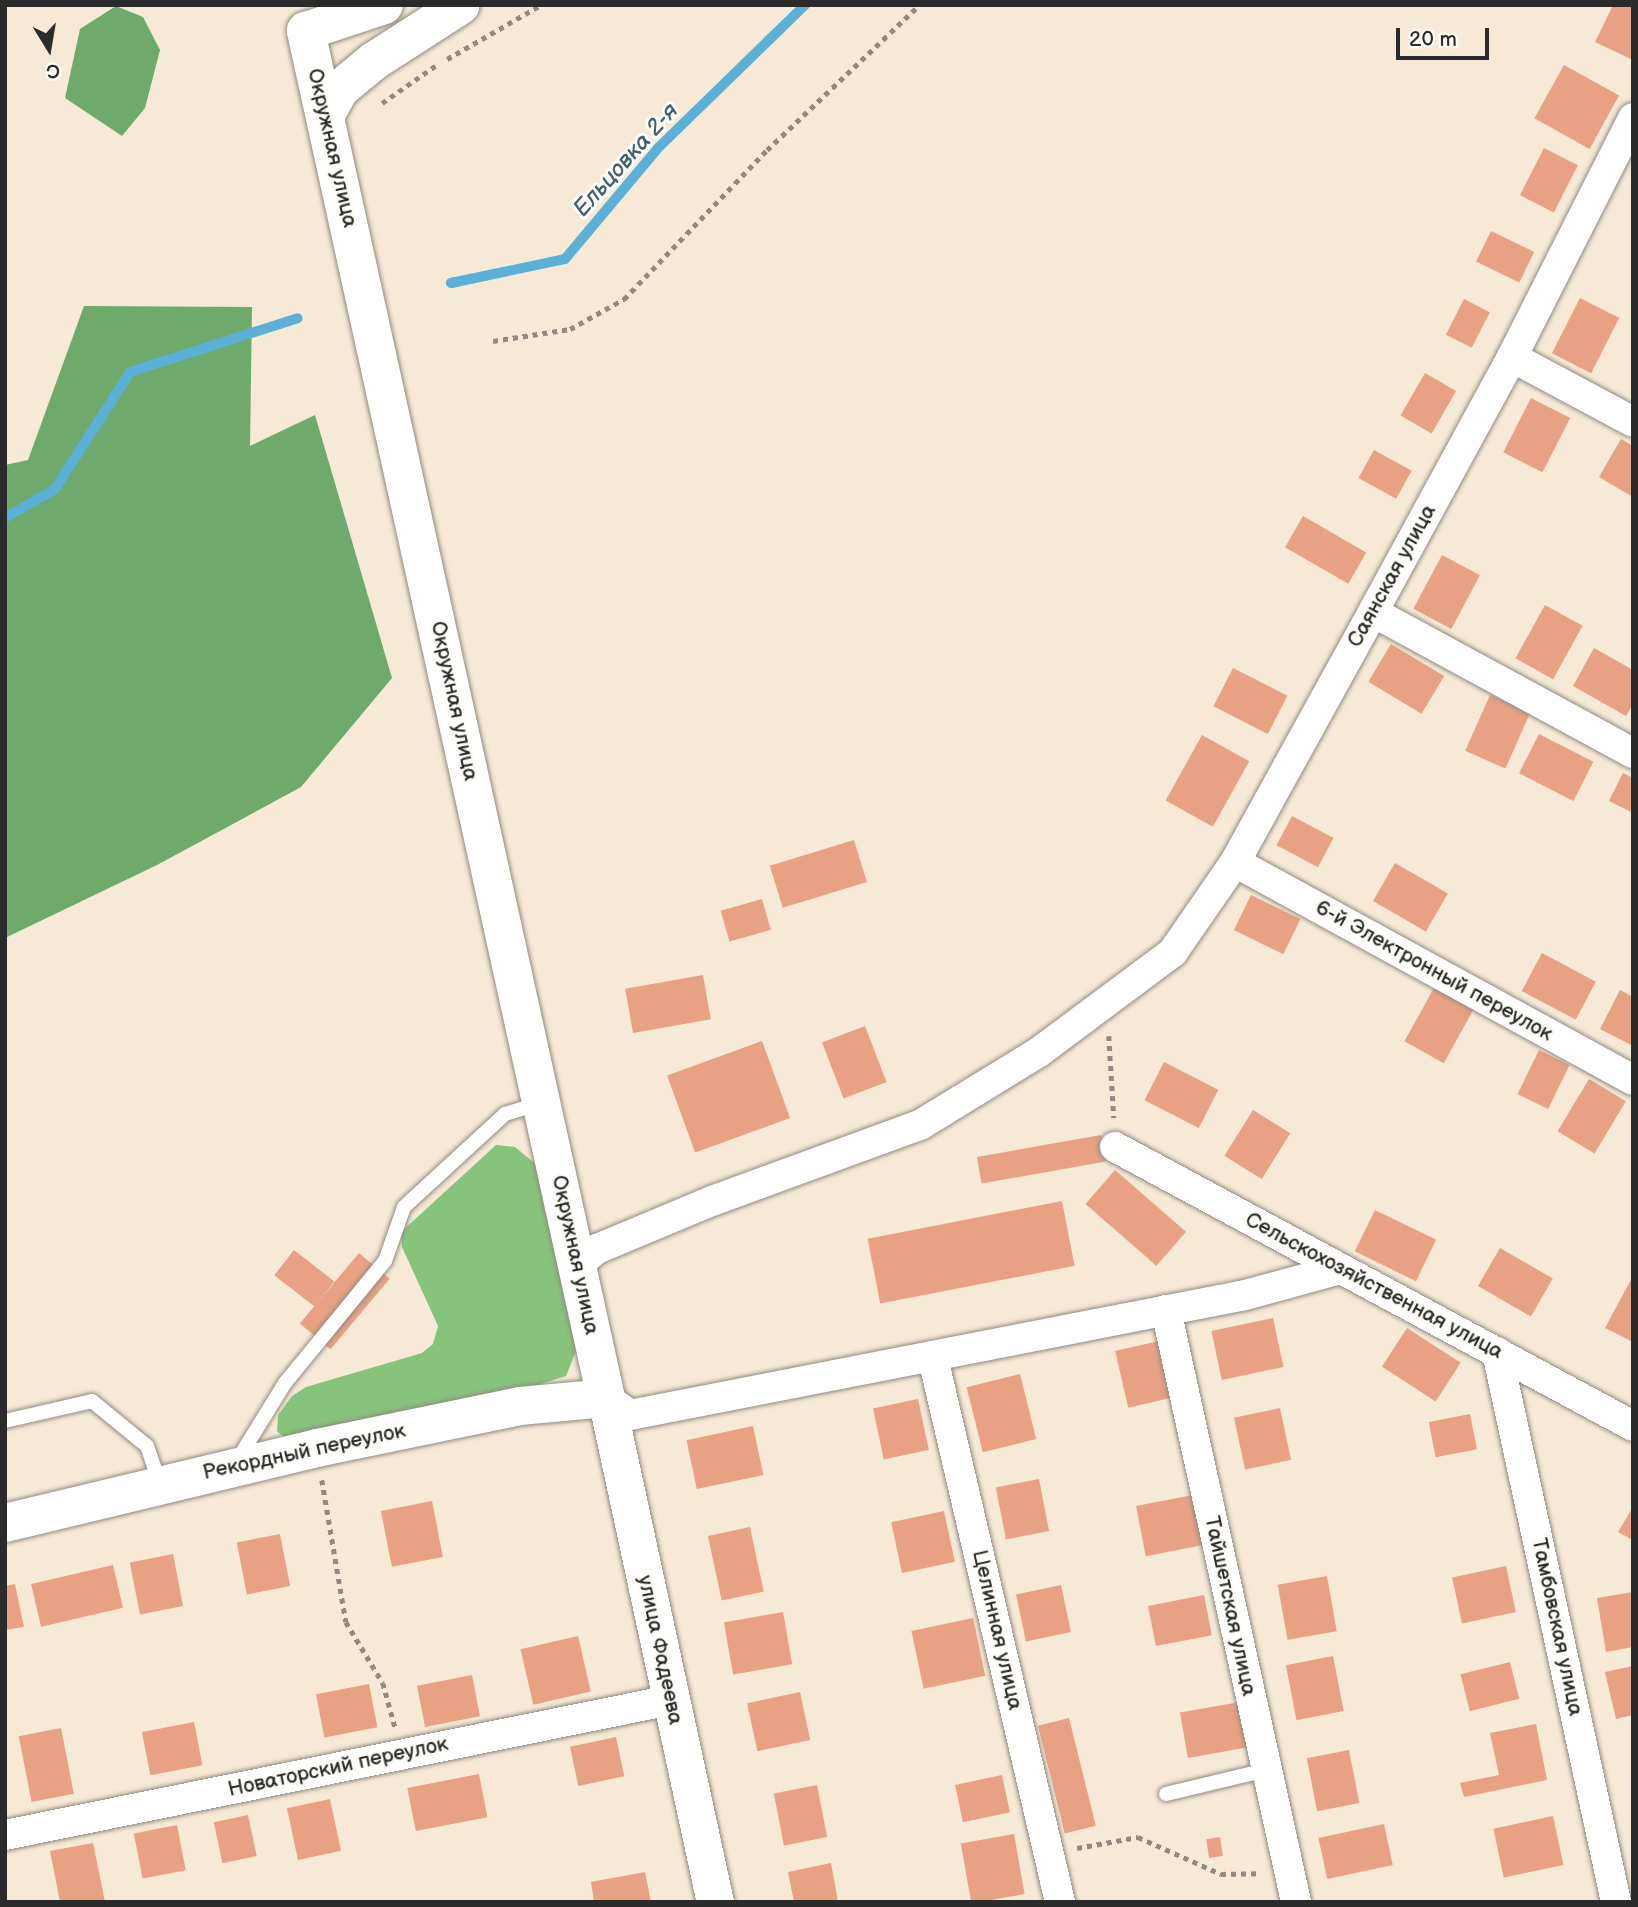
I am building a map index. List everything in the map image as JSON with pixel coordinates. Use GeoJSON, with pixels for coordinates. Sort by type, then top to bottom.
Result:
{"type":"FeatureCollection","features":[{"type":"Feature","properties":{"kind":"main road"},"geometry":{"type":"LineString","coordinates":[[303,18],[384,5]]}},
{"type":"Feature","properties":{"kind":"main road"},"geometry":{"type":"LineString","coordinates":[[325,116],[340,89],[374,61],[461,5]]}},
{"type":"Feature","properties":{"kind":"main road","name":"Окружная улица"},"geometry":{"type":"LineString","coordinates":[[303,18],[607,1398]]}},
{"type":"Feature","properties":{"kind":"main road","name":"Рекордный переулок"},"geometry":{"type":"LineString","coordinates":[[5,1523],[233,1466],[317,1448],[520,1406],[607,1398]]}},
{"type":"Feature","properties":{"kind":"street","name":"Саянская улица"},"geometry":{"type":"LineString","coordinates":[[577,1265],[597,1249],[712,1201],[920,1125],[1039,1052],[1172,952],[1235,862],[1512,357],[1633,118]]}},
{"type":"Feature","properties":{"kind":"street"},"geometry":{"type":"LineString","coordinates":[[1512,357],[1633,422]]}},
{"type":"Feature","properties":{"kind":"street"},"geometry":{"type":"LineString","coordinates":[[1373,612],[1633,752]]}},
{"type":"Feature","properties":{"kind":"street","name":"6-й Электронный переулок"},"geometry":{"type":"LineString","coordinates":[[1235,862],[1633,1080]]}},
{"type":"Feature","properties":{"kind":"street","name":"Сельскохозяйственная улица"},"geometry":{"type":"LineString","coordinates":[[1115,1147],[1632,1423]]}},
{"type":"Feature","properties":{"kind":"street"},"geometry":{"type":"LineString","coordinates":[[607,1398],[630,1415],[933,1358],[1166,1310],[1341,1269]]}},
{"type":"Feature","properties":{"kind":"street","name":"Тайшетская улица"},"geometry":{"type":"LineString","coordinates":[[1166,1310],[1296,1902]]}},
{"type":"Feature","properties":{"kind":"street","name":"Тамбовская улица"},"geometry":{"type":"LineString","coordinates":[[1497,1352],[1616,1902]]}},
{"type":"Feature","properties":{"kind":"street","name":"Целинная улица"},"geometry":{"type":"LineString","coordinates":[[933,1358],[1060,1902]]}},
{"type":"Feature","properties":{"kind":"street","name":"улица Фадеева"},"geometry":{"type":"LineString","coordinates":[[607,1398],[715,1902]]}},
{"type":"Feature","properties":{"kind":"street","name":"Новаторский переулок"},"geometry":{"type":"LineString","coordinates":[[5,1835],[671,1700]]}},
{"type":"Feature","properties":{"kind":"lane"},"geometry":{"type":"LineString","coordinates":[[233,1466],[261,1429],[285,1383],[385,1261],[404,1207],[505,1114],[543,1102]]}},
{"type":"Feature","properties":{"kind":"lane"},"geometry":{"type":"LineString","coordinates":[[5,1421],[92,1401],[147,1446],[160,1485]]}},
{"type":"Feature","properties":{"kind":"lane"},"geometry":{"type":"LineString","coordinates":[[1166,1794],[1266,1770]]}},
{"type":"Feature","properties":{"kind":"path"},"geometry":{"type":"LineString","coordinates":[[443,61],[541,5]]}},
{"type":"Feature","properties":{"kind":"path"},"geometry":{"type":"LineString","coordinates":[[493,341],[570,329],[625,299],[767,150],[919,5]]}},
{"type":"Feature","properties":{"kind":"path"},"geometry":{"type":"LineString","coordinates":[[1107,1000],[1115,1147]]}},
{"type":"Feature","properties":{"kind":"path"},"geometry":{"type":"LineString","coordinates":[[317,1448],[346,1622],[383,1683],[402,1754]]}},
{"type":"Feature","properties":{"kind":"path"},"geometry":{"type":"LineString","coordinates":[[1050,1852],[1138,1837],[1221,1874],[1288,1868]]}},
{"type":"Feature","properties":{"kind":"green space"},"geometry":{"type":"Polygon","coordinates":[[[116,6],[143,17],[160,50],[145,108],[122,136],[65,98],[80,29],[116,6]]]}},
{"type":"Feature","properties":{"kind":"green space"},"geometry":{"type":"Polygon","coordinates":[[[84,306],[252,307],[250,446],[315,415],[392,678],[301,787],[157,865],[5,938],[5,465],[28,460],[84,306]]]}},
{"type":"Feature","properties":{"kind":"green space"},"geometry":{"type":"Polygon","coordinates":[[[496,1145],[515,1147],[543,1170],[578,1346],[566,1376],[493,1399],[290,1443],[277,1431],[278,1415],[292,1396],[306,1387],[422,1353],[433,1344],[438,1326],[402,1247],[401,1232],[496,1145]]]}},
{"type":"Feature","properties":{"kind":"building"},"geometry":{"type":"Polygon","coordinates":[[[1613,5],[1633,5],[1633,60],[1595,42],[1613,5]]]}},
{"type":"Feature","properties":{"kind":"building"},"geometry":{"type":"Polygon","coordinates":[[[1564,65],[1619,96],[1590,149],[1534,118],[1564,65]]]}},
{"type":"Feature","properties":{"kind":"building"},"geometry":{"type":"Polygon","coordinates":[[[1544,148],[1578,165],[1554,212],[1520,195],[1544,148]]]}},
{"type":"Feature","properties":{"kind":"building"},"geometry":{"type":"Polygon","coordinates":[[[1491,231],[1534,252],[1519,283],[1476,262],[1491,231]]]}},
{"type":"Feature","properties":{"kind":"building"},"geometry":{"type":"Polygon","coordinates":[[[1580,298],[1619,318],[1591,373],[1552,353],[1580,298]]]}},
{"type":"Feature","properties":{"kind":"building"},"geometry":{"type":"Polygon","coordinates":[[[1464,299],[1490,312],[1472,348],[1446,335],[1464,299]]]}},
{"type":"Feature","properties":{"kind":"building"},"geometry":{"type":"Polygon","coordinates":[[[1425,373],[1456,391],[1432,433],[1400,415],[1425,373]]]}},
{"type":"Feature","properties":{"kind":"building"},"geometry":{"type":"Polygon","coordinates":[[[1531,398],[1570,418],[1543,472],[1503,452],[1531,398]]]}},
{"type":"Feature","properties":{"kind":"building"},"geometry":{"type":"Polygon","coordinates":[[[1621,439],[1633,446],[1633,497],[1599,477],[1621,439]]]}},
{"type":"Feature","properties":{"kind":"building"},"geometry":{"type":"Polygon","coordinates":[[[1374,450],[1412,471],[1396,499],[1358,478],[1374,450]]]}},
{"type":"Feature","properties":{"kind":"building"},"geometry":{"type":"Polygon","coordinates":[[[1303,516],[1366,552],[1348,584],[1285,547],[1303,516]]]}},
{"type":"Feature","properties":{"kind":"building"},"geometry":{"type":"Polygon","coordinates":[[[1442,555],[1480,575],[1451,629],[1413,609],[1442,555]]]}},
{"type":"Feature","properties":{"kind":"building"},"geometry":{"type":"Polygon","coordinates":[[[1545,605],[1583,626],[1553,679],[1515,658],[1545,605]]]}},
{"type":"Feature","properties":{"kind":"building"},"geometry":{"type":"Polygon","coordinates":[[[1391,644],[1444,676],[1421,714],[1368,682],[1391,644]]]}},
{"type":"Feature","properties":{"kind":"building"},"geometry":{"type":"Polygon","coordinates":[[[1594,648],[1633,670],[1633,704],[1626,716],[1573,686],[1594,648]]]}},
{"type":"Feature","properties":{"kind":"building"},"geometry":{"type":"Polygon","coordinates":[[[1233,668],[1287,696],[1268,734],[1213,706],[1233,668]]]}},
{"type":"Feature","properties":{"kind":"building"},"geometry":{"type":"Polygon","coordinates":[[[1490,695],[1530,713],[1505,769],[1465,751],[1490,695]]]}},
{"type":"Feature","properties":{"kind":"building"},"geometry":{"type":"Polygon","coordinates":[[[1539,734],[1593,762],[1573,801],[1519,773],[1539,734]]]}},
{"type":"Feature","properties":{"kind":"building"},"geometry":{"type":"Polygon","coordinates":[[[1202,735],[1249,761],[1213,827],[1166,801],[1202,735]]]}},
{"type":"Feature","properties":{"kind":"building"},"geometry":{"type":"Polygon","coordinates":[[[1623,773],[1633,778],[1633,813],[1609,801],[1623,773]]]}},
{"type":"Feature","properties":{"kind":"building"},"geometry":{"type":"Polygon","coordinates":[[[1292,816],[1333,838],[1318,867],[1277,845],[1292,816]]]}},
{"type":"Feature","properties":{"kind":"building"},"geometry":{"type":"Polygon","coordinates":[[[854,840],[867,882],[783,908],[770,866],[854,840]]]}},
{"type":"Feature","properties":{"kind":"building"},"geometry":{"type":"Polygon","coordinates":[[[1395,863],[1448,894],[1426,932],[1373,901],[1395,863]]]}},
{"type":"Feature","properties":{"kind":"building"},"geometry":{"type":"Polygon","coordinates":[[[1251,895],[1300,919],[1283,954],[1234,930],[1251,895]]]}},
{"type":"Feature","properties":{"kind":"building"},"geometry":{"type":"Polygon","coordinates":[[[762,899],[771,930],[729,942],[721,911],[762,899]]]}},
{"type":"Feature","properties":{"kind":"building"},"geometry":{"type":"Polygon","coordinates":[[[1542,953],[1596,982],[1576,1020],[1522,991],[1542,953]]]}},
{"type":"Feature","properties":{"kind":"building"},"geometry":{"type":"Polygon","coordinates":[[[703,975],[711,1019],[633,1033],[625,989],[703,975]]]}},
{"type":"Feature","properties":{"kind":"building"},"geometry":{"type":"Polygon","coordinates":[[[1434,988],[1473,1010],[1444,1063],[1404,1041],[1434,988]]]}},
{"type":"Feature","properties":{"kind":"building"},"geometry":{"type":"Polygon","coordinates":[[[1620,990],[1633,997],[1633,1046],[1600,1029],[1620,990]]]}},
{"type":"Feature","properties":{"kind":"building"},"geometry":{"type":"Polygon","coordinates":[[[865,1026],[887,1082],[844,1098],[822,1042],[865,1026]]]}},
{"type":"Feature","properties":{"kind":"building"},"geometry":{"type":"Polygon","coordinates":[[[762,1041],[790,1118],[695,1153],[667,1076],[762,1041]]]}},
{"type":"Feature","properties":{"kind":"building"},"geometry":{"type":"Polygon","coordinates":[[[1539,1050],[1570,1065],[1548,1109],[1518,1094],[1539,1050]]]}},
{"type":"Feature","properties":{"kind":"building"},"geometry":{"type":"Polygon","coordinates":[[[1164,1062],[1218,1090],[1199,1128],[1144,1100],[1164,1062]]]}},
{"type":"Feature","properties":{"kind":"building"},"geometry":{"type":"Polygon","coordinates":[[[1589,1079],[1626,1101],[1594,1153],[1558,1131],[1589,1079]]]}},
{"type":"Feature","properties":{"kind":"building"},"geometry":{"type":"Polygon","coordinates":[[[1253,1110],[1290,1133],[1262,1179],[1224,1156],[1253,1110]]]}},
{"type":"Feature","properties":{"kind":"building"},"geometry":{"type":"Polygon","coordinates":[[[1101,1135],[1106,1162],[982,1183],[977,1157],[1101,1135]]]}},
{"type":"Feature","properties":{"kind":"building"},"geometry":{"type":"Polygon","coordinates":[[[1115,1170],[1186,1232],[1156,1266],[1085,1204],[1115,1170]]]}},
{"type":"Feature","properties":{"kind":"building"},"geometry":{"type":"Polygon","coordinates":[[[1062,1201],[1075,1266],[880,1304],[868,1239],[1062,1201]]]}},
{"type":"Feature","properties":{"kind":"building"},"geometry":{"type":"Polygon","coordinates":[[[1375,1210],[1436,1240],[1416,1281],[1355,1251],[1375,1210]]]}},
{"type":"Feature","properties":{"kind":"building"},"geometry":{"type":"Polygon","coordinates":[[[1500,1248],[1553,1278],[1531,1317],[1478,1286],[1500,1248]]]}},
{"type":"Feature","properties":{"kind":"building"},"geometry":{"type":"Polygon","coordinates":[[[294,1250],[334,1281],[314,1307],[274,1275],[294,1250]]]}},
{"type":"Feature","properties":{"kind":"building"},"geometry":{"type":"Polygon","coordinates":[[[359,1253],[390,1279],[331,1349],[300,1323],[359,1253]]]}},
{"type":"Feature","properties":{"kind":"building"},"geometry":{"type":"Polygon","coordinates":[[[1633,1276],[1633,1342],[1605,1328],[1633,1276]]]}},
{"type":"Feature","properties":{"kind":"building"},"geometry":{"type":"Polygon","coordinates":[[[1273,1318],[1283,1367],[1222,1380],[1211,1331],[1273,1318]]]}},
{"type":"Feature","properties":{"kind":"building"},"geometry":{"type":"Polygon","coordinates":[[[1407,1328],[1461,1363],[1436,1401],[1382,1367],[1407,1328]]]}},
{"type":"Feature","properties":{"kind":"building"},"geometry":{"type":"Polygon","coordinates":[[[1159,1341],[1172,1398],[1128,1408],[1115,1351],[1159,1341]]]}},
{"type":"Feature","properties":{"kind":"building"},"geometry":{"type":"Polygon","coordinates":[[[1020,1374],[1036,1439],[983,1452],[967,1387],[1020,1374]]]}},
{"type":"Feature","properties":{"kind":"building"},"geometry":{"type":"Polygon","coordinates":[[[918,1399],[929,1450],[884,1459],[873,1409],[918,1399]]]}},
{"type":"Feature","properties":{"kind":"building"},"geometry":{"type":"Polygon","coordinates":[[[1280,1408],[1291,1460],[1245,1470],[1234,1418],[1280,1408]]]}},
{"type":"Feature","properties":{"kind":"building"},"geometry":{"type":"Polygon","coordinates":[[[1470,1414],[1477,1449],[1436,1457],[1429,1422],[1470,1414]]]}},
{"type":"Feature","properties":{"kind":"building"},"geometry":{"type":"Polygon","coordinates":[[[753,1426],[763,1475],[697,1489],[686,1440],[753,1426]]]}},
{"type":"Feature","properties":{"kind":"building"},"geometry":{"type":"Polygon","coordinates":[[[1039,1479],[1049,1531],[1006,1539],[996,1487],[1039,1479]]]}},
{"type":"Feature","properties":{"kind":"building"},"geometry":{"type":"Polygon","coordinates":[[[1193,1495],[1203,1545],[1146,1556],[1136,1506],[1193,1495]]]}},
{"type":"Feature","properties":{"kind":"building"},"geometry":{"type":"Polygon","coordinates":[[[432,1501],[443,1557],[392,1567],[381,1511],[432,1501]]]}},
{"type":"Feature","properties":{"kind":"building"},"geometry":{"type":"Polygon","coordinates":[[[1633,1507],[1633,1540],[1618,1532],[1633,1507]]]}},
{"type":"Feature","properties":{"kind":"building"},"geometry":{"type":"Polygon","coordinates":[[[944,1511],[955,1562],[902,1573],[891,1522],[944,1511]]]}},
{"type":"Feature","properties":{"kind":"building"},"geometry":{"type":"Polygon","coordinates":[[[750,1527],[764,1592],[722,1600],[708,1536],[750,1527]]]}},
{"type":"Feature","properties":{"kind":"building"},"geometry":{"type":"Polygon","coordinates":[[[280,1534],[290,1586],[247,1594],[237,1542],[280,1534]]]}},
{"type":"Feature","properties":{"kind":"building"},"geometry":{"type":"Polygon","coordinates":[[[173,1554],[183,1606],[140,1614],[130,1562],[173,1554]]]}},
{"type":"Feature","properties":{"kind":"building"},"geometry":{"type":"Polygon","coordinates":[[[113,1565],[123,1608],[41,1627],[31,1584],[113,1565]]]}},
{"type":"Feature","properties":{"kind":"building"},"geometry":{"type":"Polygon","coordinates":[[[1506,1566],[1516,1612],[1462,1623],[1452,1577],[1506,1566]]]}},
{"type":"Feature","properties":{"kind":"building"},"geometry":{"type":"Polygon","coordinates":[[[1327,1576],[1337,1631],[1287,1640],[1278,1585],[1327,1576]]]}},
{"type":"Feature","properties":{"kind":"building"},"geometry":{"type":"Polygon","coordinates":[[[15,1584],[24,1627],[5,1630],[5,1586],[15,1584]]]}},
{"type":"Feature","properties":{"kind":"building"},"geometry":{"type":"Polygon","coordinates":[[[1061,1585],[1071,1632],[1026,1642],[1016,1595],[1061,1585]]]}},
{"type":"Feature","properties":{"kind":"building"},"geometry":{"type":"Polygon","coordinates":[[[1633,1592],[1633,1647],[1606,1652],[1597,1598],[1633,1592]]]}},
{"type":"Feature","properties":{"kind":"building"},"geometry":{"type":"Polygon","coordinates":[[[1204,1595],[1212,1635],[1156,1646],[1148,1606],[1204,1595]]]}},
{"type":"Feature","properties":{"kind":"building"},"geometry":{"type":"Polygon","coordinates":[[[783,1612],[792,1664],[733,1675],[724,1622],[783,1612]]]}},
{"type":"Feature","properties":{"kind":"building"},"geometry":{"type":"Polygon","coordinates":[[[973,1618],[985,1676],[924,1689],[911,1631],[973,1618]]]}},
{"type":"Feature","properties":{"kind":"building"},"geometry":{"type":"Polygon","coordinates":[[[578,1636],[591,1692],[533,1705],[521,1649],[578,1636]]]}},
{"type":"Feature","properties":{"kind":"building"},"geometry":{"type":"Polygon","coordinates":[[[1333,1656],[1344,1711],[1297,1720],[1286,1665],[1333,1656]]]}},
{"type":"Feature","properties":{"kind":"building"},"geometry":{"type":"Polygon","coordinates":[[[1510,1662],[1519,1699],[1470,1711],[1461,1674],[1510,1662]]]}},
{"type":"Feature","properties":{"kind":"building"},"geometry":{"type":"Polygon","coordinates":[[[1633,1666],[1633,1715],[1616,1719],[1605,1672],[1633,1666]]]}},
{"type":"Feature","properties":{"kind":"building"},"geometry":{"type":"Polygon","coordinates":[[[472,1675],[480,1716],[425,1727],[417,1686],[472,1675]]]}},
{"type":"Feature","properties":{"kind":"building"},"geometry":{"type":"Polygon","coordinates":[[[369,1684],[377,1727],[324,1737],[316,1694],[369,1684]]]}},
{"type":"Feature","properties":{"kind":"building"},"geometry":{"type":"Polygon","coordinates":[[[800,1692],[810,1740],[757,1751],[747,1703],[800,1692]]]}},
{"type":"Feature","properties":{"kind":"building"},"geometry":{"type":"Polygon","coordinates":[[[1240,1702],[1248,1747],[1188,1758],[1180,1713],[1240,1702]]]}},
{"type":"Feature","properties":{"kind":"building"},"geometry":{"type":"Polygon","coordinates":[[[1069,1718],[1096,1826],[1065,1833],[1038,1726],[1069,1718]]]}},
{"type":"Feature","properties":{"kind":"building"},"geometry":{"type":"Polygon","coordinates":[[[194,1722],[202,1765],[150,1775],[142,1732],[194,1722]]]}},
{"type":"Feature","properties":{"kind":"building"},"geometry":{"type":"Polygon","coordinates":[[[1536,1724],[1547,1780],[1464,1797],[1460,1783],[1499,1775],[1490,1733],[1536,1724]]]}},
{"type":"Feature","properties":{"kind":"building"},"geometry":{"type":"Polygon","coordinates":[[[61,1728],[74,1794],[32,1802],[19,1736],[61,1728]]]}},
{"type":"Feature","properties":{"kind":"building"},"geometry":{"type":"Polygon","coordinates":[[[616,1737],[624,1776],[578,1786],[570,1747],[616,1737]]]}},
{"type":"Feature","properties":{"kind":"building"},"geometry":{"type":"Polygon","coordinates":[[[1349,1750],[1359,1803],[1317,1811],[1307,1758],[1349,1750]]]}},
{"type":"Feature","properties":{"kind":"building"},"geometry":{"type":"Polygon","coordinates":[[[479,1774],[487,1817],[416,1831],[407,1788],[479,1774]]]}},
{"type":"Feature","properties":{"kind":"building"},"geometry":{"type":"Polygon","coordinates":[[[1002,1775],[1010,1812],[963,1822],[955,1785],[1002,1775]]]}},
{"type":"Feature","properties":{"kind":"building"},"geometry":{"type":"Polygon","coordinates":[[[817,1785],[827,1837],[784,1845],[774,1793],[817,1785]]]}},
{"type":"Feature","properties":{"kind":"building"},"geometry":{"type":"Polygon","coordinates":[[[330,1799],[341,1851],[298,1860],[287,1808],[330,1799]]]}},
{"type":"Feature","properties":{"kind":"building"},"geometry":{"type":"Polygon","coordinates":[[[248,1815],[257,1856],[222,1863],[214,1822],[248,1815]]]}},
{"type":"Feature","properties":{"kind":"building"},"geometry":{"type":"Polygon","coordinates":[[[1553,1816],[1563,1865],[1504,1878],[1493,1829],[1553,1816]]]}},
{"type":"Feature","properties":{"kind":"building"},"geometry":{"type":"Polygon","coordinates":[[[1384,1824],[1393,1865],[1327,1879],[1318,1838],[1384,1824]]]}},
{"type":"Feature","properties":{"kind":"building"},"geometry":{"type":"Polygon","coordinates":[[[177,1825],[186,1870],[143,1879],[134,1833],[177,1825]]]}},
{"type":"Feature","properties":{"kind":"building"},"geometry":{"type":"Polygon","coordinates":[[[1014,1834],[1025,1894],[971,1902],[961,1843],[1014,1834]]]}},
{"type":"Feature","properties":{"kind":"building"},"geometry":{"type":"Polygon","coordinates":[[[1220,1837],[1223,1856],[1209,1858],[1206,1839],[1220,1837]]]}},
{"type":"Feature","properties":{"kind":"building"},"geometry":{"type":"Polygon","coordinates":[[[93,1843],[105,1902],[60,1902],[50,1851],[93,1843]]]}},
{"type":"Feature","properties":{"kind":"building"},"geometry":{"type":"Polygon","coordinates":[[[831,1863],[838,1902],[794,1902],[788,1872],[831,1863]]]}},
{"type":"Feature","properties":{"kind":"building"},"geometry":{"type":"Polygon","coordinates":[[[645,1872],[651,1902],[594,1902],[591,1882],[645,1872]]]}},
{"type":"Feature","properties":{"kind":"waterway","name":"Ельцовка 2-я"},"geometry":{"type":"LineString","coordinates":[[456,282],[451,283],[565,259],[659,147],[805,5]]}},
{"type":"Feature","properties":{"kind":"waterway","name":"Ельцовка 2-я"},"geometry":{"type":"LineString","coordinates":[[5,518],[55,489],[130,372],[298,318]]}}]}
